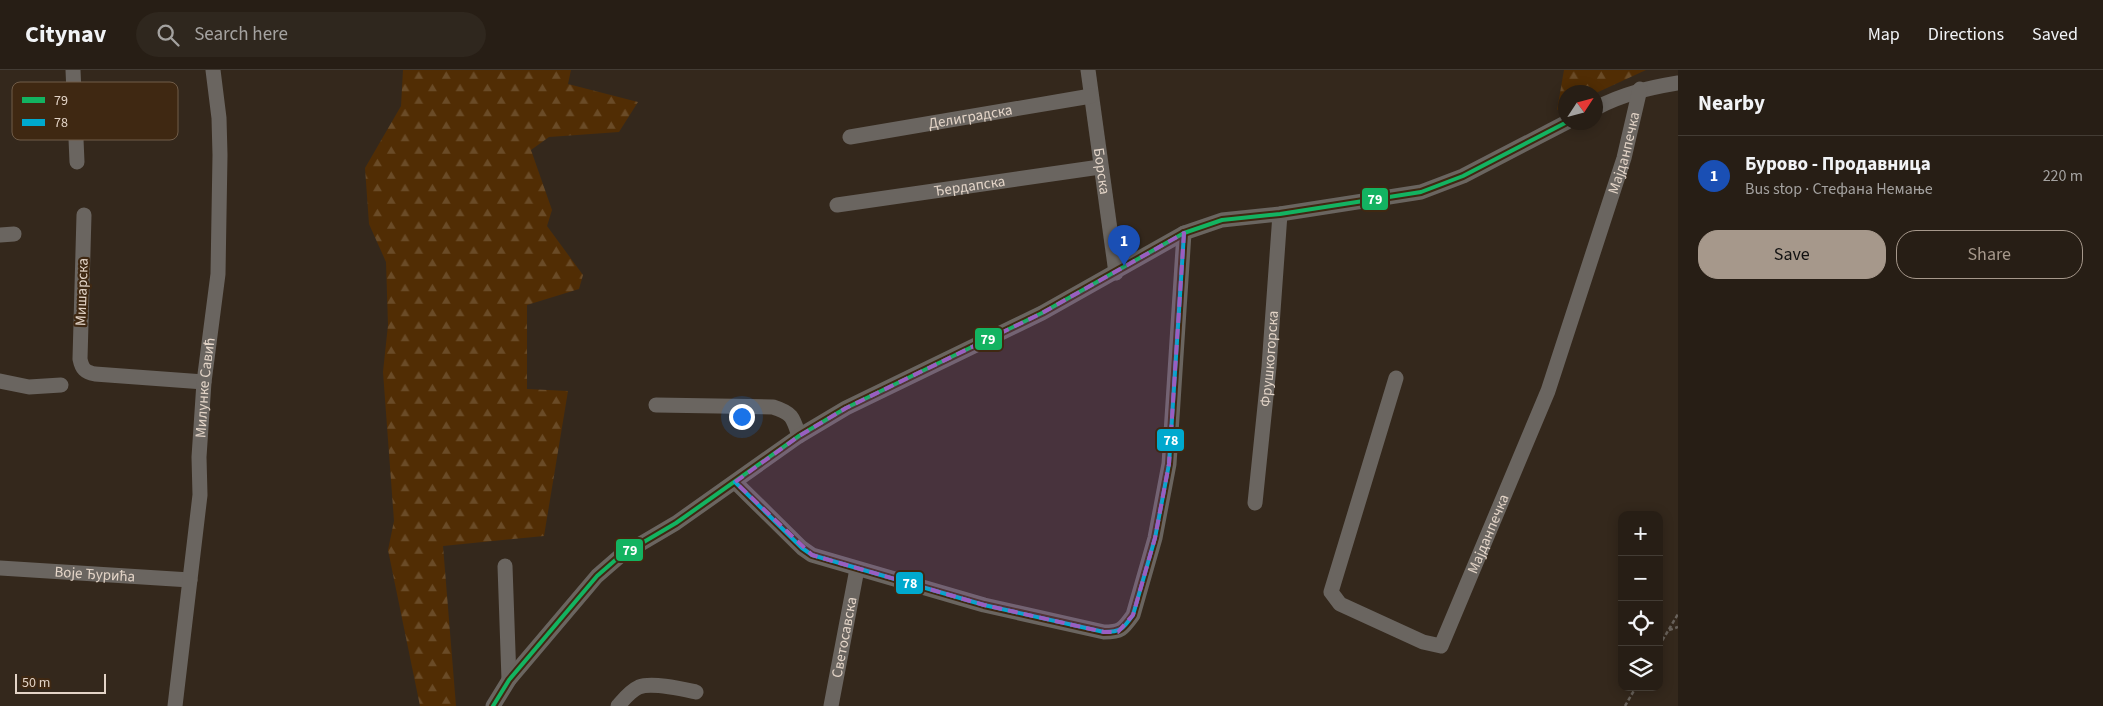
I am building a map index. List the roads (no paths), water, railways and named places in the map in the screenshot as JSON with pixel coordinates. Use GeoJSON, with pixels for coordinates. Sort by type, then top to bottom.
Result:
{"type":"FeatureCollection","features":[{"type":"Feature","properties":{"kind":"street","name":"Милунке Савић"},"geometry":{"type":"LineString","coordinates":[[175,706],[200,495],[199,457],[204,382],[218,274],[219,118],[212,70]]}},
{"type":"Feature","properties":{"kind":"street","name":"Борска"},"geometry":{"type":"LineString","coordinates":[[1088,70],[1116,273]]}},
{"type":"Feature","properties":{"kind":"street"},"geometry":{"type":"LineString","coordinates":[[1603,104],[1640,89],[1678,83]]}},
{"type":"Feature","properties":{"kind":"street","name":"Мајданпечка"},"geometry":{"type":"LineString","coordinates":[[1396,378],[1331,592],[1340,604],[1423,642],[1441,646],[1548,391],[1624,158],[1640,89]]}},
{"type":"Feature","properties":{"kind":"street","name":"Делиградска"},"geometry":{"type":"LineString","coordinates":[[850,137],[1091,96]]}},
{"type":"Feature","properties":{"kind":"street"},"geometry":{"type":"LineString","coordinates":[[493,706],[509,680],[597,576],[620,556],[676,523],[798,436],[846,408],[1042,313],[1184,233],[1222,220],[1280,214],[1421,192],[1463,176],[1558,127]]}},
{"type":"Feature","properties":{"kind":"street"},"geometry":{"type":"LineString","coordinates":[[76,140],[77,162]]}},
{"type":"Feature","properties":{"kind":"street","name":"Ђердапска"},"geometry":{"type":"LineString","coordinates":[[837,205],[1100,166]]}},
{"type":"Feature","properties":{"kind":"street","name":"Фрушкогорска"},"geometry":{"type":"LineString","coordinates":[[1255,503],[1269,367],[1280,214]]}},
{"type":"Feature","properties":{"kind":"street","name":"Мишарска"},"geometry":{"type":"LineString","coordinates":[[84,215],[80,359],[82,368],[87,372],[95,374],[204,382]]}},
{"type":"Feature","properties":{"kind":"street"},"geometry":{"type":"LineString","coordinates":[[735,482],[812,555],[984,605],[1104,632],[1118,632],[1126,626],[1133,616],[1155,538],[1170,464],[1184,233]]}},
{"type":"Feature","properties":{"kind":"street"},"geometry":{"type":"LineString","coordinates":[[0,381],[29,387],[62,385]]}},
{"type":"Feature","properties":{"kind":"street"},"geometry":{"type":"LineString","coordinates":[[656,406],[773,407],[786,411],[793,418],[798,436]]}},
{"type":"Feature","properties":{"kind":"street"},"geometry":{"type":"LineString","coordinates":[[505,566],[509,680]]}},
{"type":"Feature","properties":{"kind":"street","name":"Воје Ђурића"},"geometry":{"type":"LineString","coordinates":[[0,568],[190,580]]}},
{"type":"Feature","properties":{"kind":"street","name":"Светосавска"},"geometry":{"type":"LineString","coordinates":[[831,706],[857,569]]}},
{"type":"Feature","properties":{"kind":"street"},"geometry":{"type":"LineString","coordinates":[[618,706],[631,691],[641,686],[675,688],[696,692]]}},
{"type":"Feature","properties":{"kind":"place","name":"Бурово - Продавница"},"geometry":{"type":"Point","coordinates":[1124,266]}}]}
